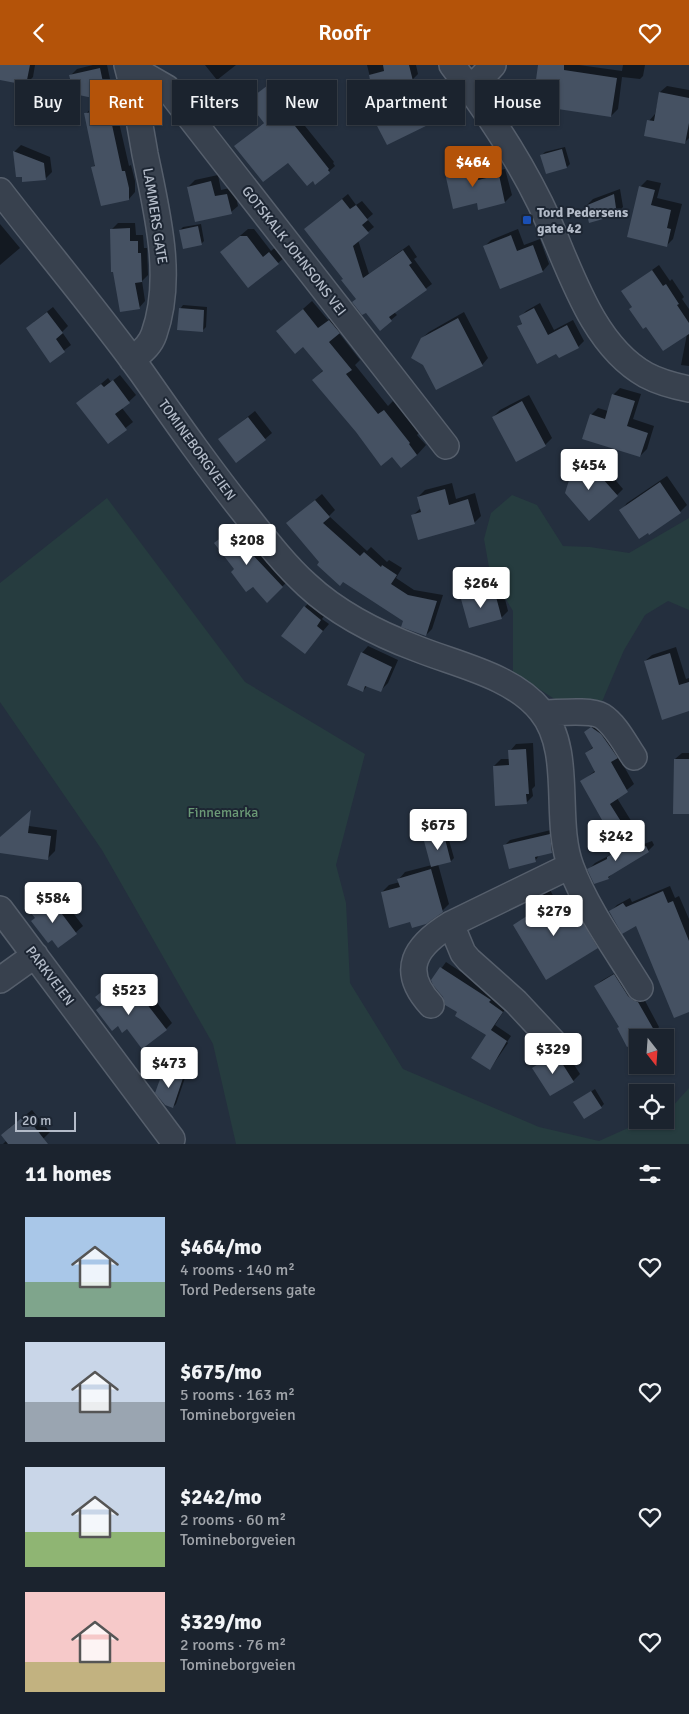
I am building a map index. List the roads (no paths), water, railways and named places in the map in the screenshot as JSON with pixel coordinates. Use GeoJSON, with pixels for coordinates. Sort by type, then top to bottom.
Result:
{"type":"FeatureCollection","features":[{"type":"Feature","properties":{"kind":"street"},"geometry":{"type":"LineString","coordinates":[[452,65],[470,87],[518,161],[540,203],[572,279],[592,318],[617,351],[630,364],[646,375],[660,381],[689,389]]}},
{"type":"Feature","properties":{"kind":"street"},"geometry":{"type":"LineString","coordinates":[[470,87],[493,65]]}},
{"type":"Feature","properties":{"kind":"street","name":"LAMMERS GATE"},"geometry":{"type":"LineString","coordinates":[[128,70],[154,199],[164,276],[162,304],[153,336],[146,349],[132,360]]}},
{"type":"Feature","properties":{"kind":"street","name":"GOTSKALK JOHNSONS VEI"},"geometry":{"type":"LineString","coordinates":[[128,70],[140,73],[166,88],[446,447]]}},
{"type":"Feature","properties":{"kind":"street","name":"TOMINEBORGVEIEN"},"geometry":{"type":"LineString","coordinates":[[0,191],[132,360],[221,483],[282,560],[307,586],[333,607],[373,629],[417,649],[481,671],[516,689],[543,713],[552,729],[558,746],[564,841],[570,866],[598,920],[640,988]]}},
{"type":"Feature","properties":{"kind":"street"},"geometry":{"type":"LineString","coordinates":[[543,713],[589,713],[602,716],[613,727],[634,757]]}},
{"type":"Feature","properties":{"kind":"street"},"geometry":{"type":"LineString","coordinates":[[432,1005],[422,994],[414,977],[414,963],[417,954],[425,942],[451,923],[570,866]]}},
{"type":"Feature","properties":{"kind":"street","name":"PARKVEIEN"},"geometry":{"type":"LineString","coordinates":[[0,909],[172,1139]]}},
{"type":"Feature","properties":{"kind":"street"},"geometry":{"type":"LineString","coordinates":[[451,923],[463,953],[469,960],[516,1002],[557,1046]]}},
{"type":"Feature","properties":{"kind":"street"},"geometry":{"type":"LineString","coordinates":[[0,980],[35,955]]}},
{"type":"Feature","properties":{"kind":"place","name":"Tord Pedersens gate 42"},"geometry":{"type":"Point","coordinates":[527,220]}},
{"type":"Feature","properties":{"kind":"park label","name":"Finnemarka"},"geometry":{"type":"Point","coordinates":[223,812]}}]}
